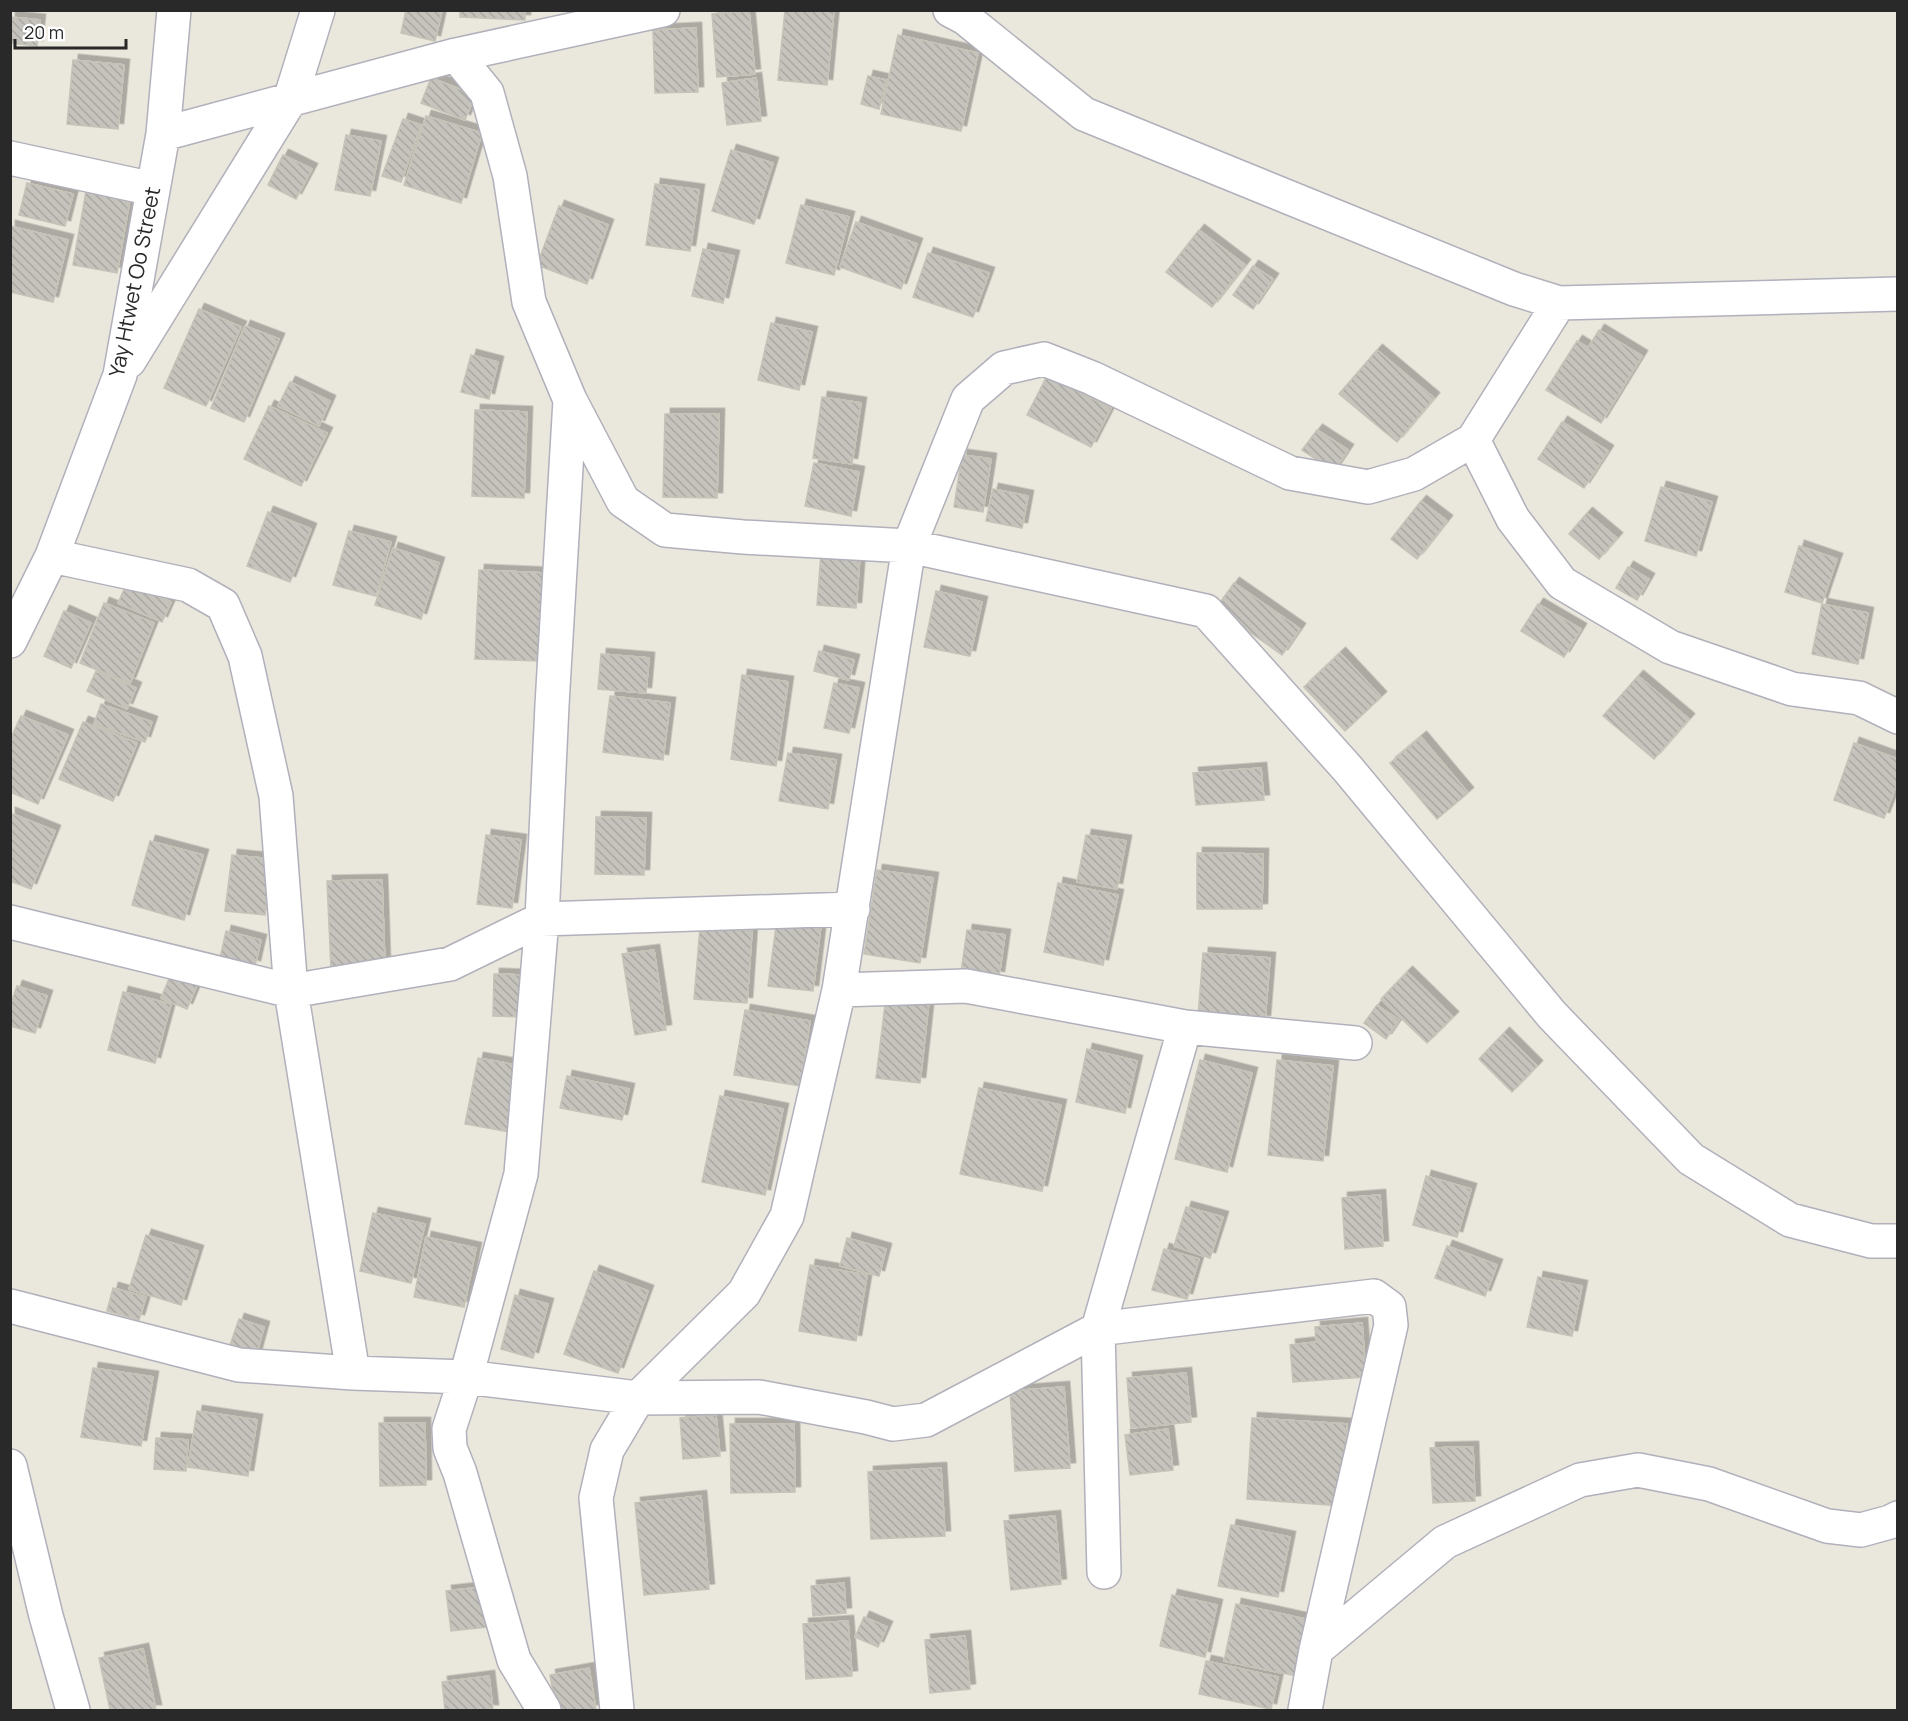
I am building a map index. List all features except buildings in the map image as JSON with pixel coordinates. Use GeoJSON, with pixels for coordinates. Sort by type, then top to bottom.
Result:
{"type":"FeatureCollection","features":[{"type":"Feature","properties":{"kind":"street","name":"Yay Htwet Oo Street"},"geometry":{"type":"LineString","coordinates":[[10,641],[52,556],[120,375],[163,134],[174,10]]}},
{"type":"Feature","properties":{"kind":"street"},"geometry":{"type":"LineString","coordinates":[[120,375],[291,100],[318,10]]}},
{"type":"Feature","properties":{"kind":"street"},"geometry":{"type":"LineString","coordinates":[[163,134],[456,55],[663,10]]}},
{"type":"Feature","properties":{"kind":"street"},"geometry":{"type":"LineString","coordinates":[[950,10],[965,18],[1084,114],[1514,290],[1558,303],[1898,294]]}},
{"type":"Feature","properties":{"kind":"street"},"geometry":{"type":"LineString","coordinates":[[456,55],[487,93],[510,176],[530,302],[570,400],[623,501],[664,530],[743,537],[909,546],[1206,611],[1347,768],[1552,1015],[1691,1159],[1790,1220],[1871,1241],[1898,1241]]}},
{"type":"Feature","properties":{"kind":"street"},"geometry":{"type":"LineString","coordinates":[[10,158],[153,189]]}},
{"type":"Feature","properties":{"kind":"street"},"geometry":{"type":"LineString","coordinates":[[617,1710],[596,1498],[607,1450],[638,1398],[744,1293],[787,1216],[839,990],[909,546],[968,399],[1004,368],[1044,359],[1092,378],[1290,473],[1368,486],[1414,474],[1473,440],[1558,303]]}},
{"type":"Feature","properties":{"kind":"street"},"geometry":{"type":"LineString","coordinates":[[544,1710],[514,1660],[460,1473],[450,1448],[449,1429],[466,1377],[521,1174],[542,920],[570,400]]}},
{"type":"Feature","properties":{"kind":"street"},"geometry":{"type":"LineString","coordinates":[[1473,440],[1513,519],[1562,583],[1670,647],[1792,689],[1859,698],[1898,717]]}},
{"type":"Feature","properties":{"kind":"street"},"geometry":{"type":"LineString","coordinates":[[52,556],[188,585],[223,605],[245,656],[276,796],[291,991],[353,1373]]}},
{"type":"Feature","properties":{"kind":"street"},"geometry":{"type":"LineString","coordinates":[[10,922],[291,991],[450,964],[542,920],[853,909]]}},
{"type":"Feature","properties":{"kind":"street"},"geometry":{"type":"LineString","coordinates":[[839,990],[966,986],[1185,1027],[1355,1043]]}},
{"type":"Feature","properties":{"kind":"street"},"geometry":{"type":"LineString","coordinates":[[1104,1572],[1098,1329],[1185,1027]]}},
{"type":"Feature","properties":{"kind":"street"},"geometry":{"type":"LineString","coordinates":[[10,1306],[239,1365],[353,1373],[466,1377],[638,1398],[759,1397],[893,1424],[926,1420],[1098,1329],[1374,1296],[1389,1306],[1391,1325],[1316,1650],[1305,1710]]}},
{"type":"Feature","properties":{"kind":"street"},"geometry":{"type":"LineString","coordinates":[[10,1466],[46,1616],[73,1710]]}},
{"type":"Feature","properties":{"kind":"street"},"geometry":{"type":"LineString","coordinates":[[1316,1650],[1445,1542],[1580,1480],[1638,1470],[1709,1484],[1827,1526],[1861,1530],[1898,1518]]}}]}
